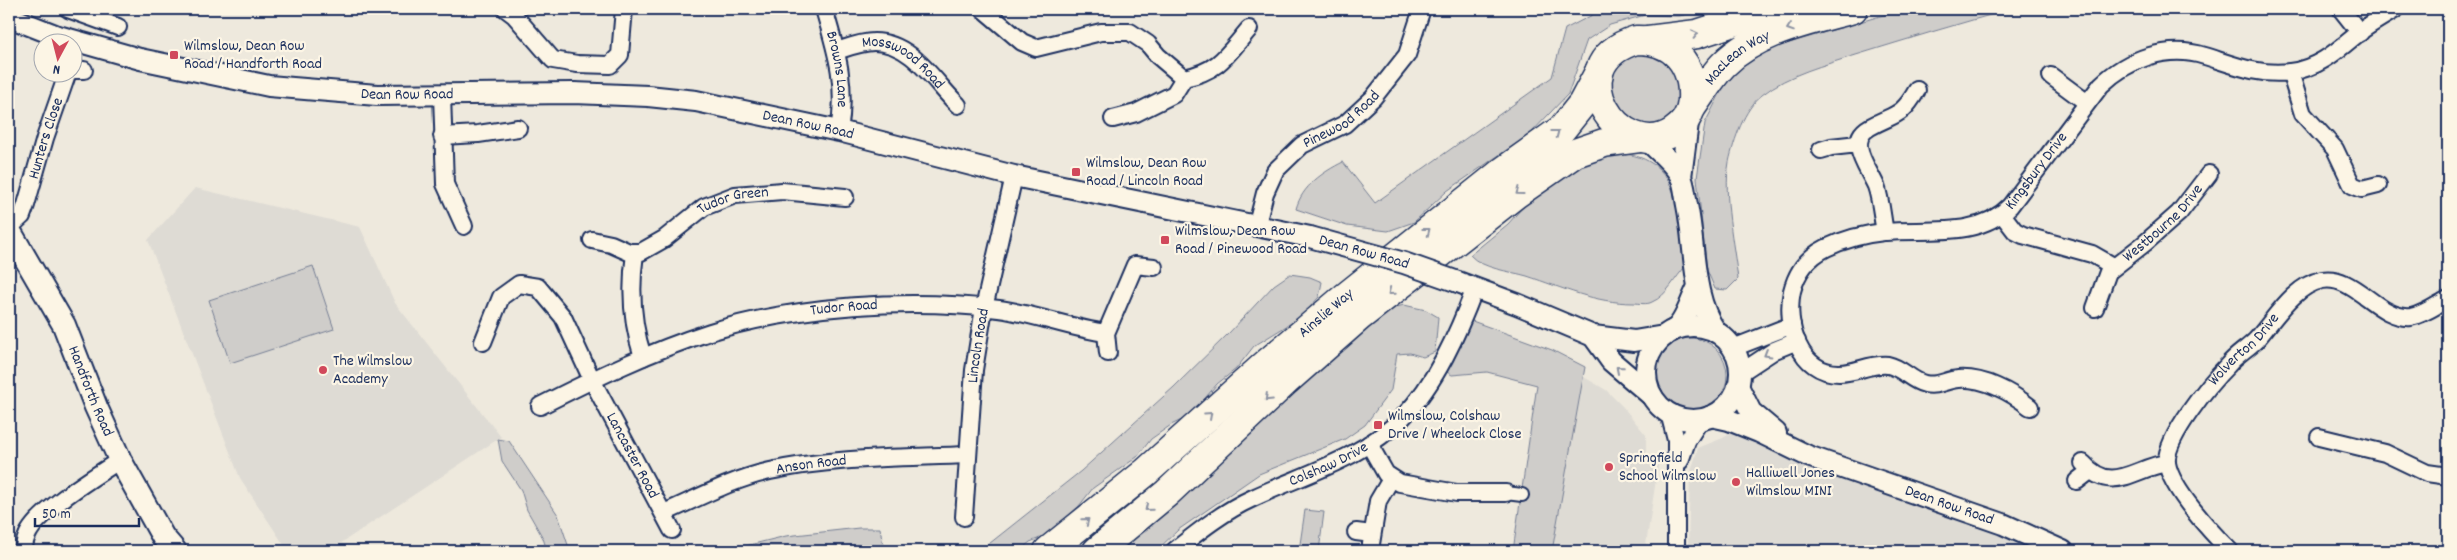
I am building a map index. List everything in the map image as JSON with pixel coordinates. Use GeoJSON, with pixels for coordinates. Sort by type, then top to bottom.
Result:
{"type":"FeatureCollection","features":[{"type":"Feature","properties":{"kind":"highway","name":"MacLean Way"},"geometry":{"type":"LineString","coordinates":[[1647,40],[1697,34],[1774,9]]}},
{"type":"Feature","properties":{"kind":"highway","name":"MacLean Way"},"geometry":{"type":"LineString","coordinates":[[1690,111],[1723,65],[1750,44],[1800,25],[1853,9]]}},
{"type":"Feature","properties":{"kind":"highway"},"geometry":{"type":"LineString","coordinates":[[1636,40],[1647,40],[1673,51],[1687,67],[1693,86],[1690,111],[1682,125],[1667,136],[1643,139],[1622,129],[1606,112],[1599,97],[1599,72],[1601,65],[1613,50],[1636,40]]}},
{"type":"Feature","properties":{"kind":"highway","name":"Ainslie Way"},"geometry":{"type":"LineString","coordinates":[[1048,551],[1146,472],[1259,370],[1344,298],[1502,172],[1562,129],[1582,104],[1599,72]]}},
{"type":"Feature","properties":{"kind":"highway","name":"Ainslie Way"},"geometry":{"type":"LineString","coordinates":[[1097,551],[1167,493],[1286,381],[1359,318],[1500,206],[1575,153],[1604,143],[1643,139]]}},
{"type":"Feature","properties":{"kind":"main road","name":"Handforth Road"},"geometry":{"type":"LineString","coordinates":[[9,229],[64,324],[96,407],[120,460],[164,536],[175,551]]}},
{"type":"Feature","properties":{"kind":"street"},"geometry":{"type":"LineString","coordinates":[[68,9],[118,27]]}},
{"type":"Feature","properties":{"kind":"street"},"geometry":{"type":"LineString","coordinates":[[506,9],[514,15],[553,60],[576,64],[610,65],[620,55],[624,9]]}},
{"type":"Feature","properties":{"kind":"street","name":"Browns Lane"},"geometry":{"type":"LineString","coordinates":[[824,9],[837,50],[843,90],[838,131]]}},
{"type":"Feature","properties":{"kind":"street"},"geometry":{"type":"LineString","coordinates":[[983,9],[1022,42],[1036,48],[1101,32],[1130,32],[1144,40],[1158,56],[1179,73],[1210,70],[1222,61],[1249,29]]}},
{"type":"Feature","properties":{"kind":"street","name":"Pinewood Road"},"geometry":{"type":"LineString","coordinates":[[1257,224],[1265,193],[1274,171],[1302,145],[1345,124],[1373,98],[1407,55],[1422,9]]}},
{"type":"Feature","properties":{"kind":"street"},"geometry":{"type":"LineString","coordinates":[[2341,9],[2360,33]]}},
{"type":"Feature","properties":{"kind":"street","name":"Kingsbury Drive"},"geometry":{"type":"LineString","coordinates":[[2030,407],[2016,396],[1998,387],[1964,379],[1956,379],[1941,384],[1926,384],[1902,370],[1888,365],[1871,366],[1843,373],[1824,371],[1807,360],[1801,352],[1792,325],[1791,304],[1793,287],[1797,276],[1807,261],[1835,244],[1868,234],[1973,228],[1983,225],[2002,214],[2056,145],[2086,102],[2101,85],[2121,68],[2134,61],[2164,53],[2178,52],[2204,55],[2249,70],[2290,72],[2322,62],[2396,9]]}},
{"type":"Feature","properties":{"kind":"street","name":"Dean Row Road"},"geometry":{"type":"LineString","coordinates":[[9,17],[55,35],[140,59],[269,86],[378,95],[574,93],[648,96],[706,103],[838,131],[1014,176],[1142,204],[1257,224],[1310,237],[1404,263],[1467,285],[1593,336],[1634,341],[1668,333]]}},
{"type":"Feature","properties":{"kind":"street","name":"Mosswood Road"},"geometry":{"type":"LineString","coordinates":[[837,50],[862,43],[890,44],[912,56],[958,105]]}},
{"type":"Feature","properties":{"kind":"street"},"geometry":{"type":"LineString","coordinates":[[2290,72],[2303,114],[2335,149],[2352,185],[2362,189],[2378,185]]}},
{"type":"Feature","properties":{"kind":"street"},"geometry":{"type":"LineString","coordinates":[[1113,119],[1136,113],[1174,94],[1179,73]]}},
{"type":"Feature","properties":{"kind":"street"},"geometry":{"type":"LineString","coordinates":[[2051,76],[2086,102]]}},
{"type":"Feature","properties":{"kind":"street","name":"Hunters Close"},"geometry":{"type":"LineString","coordinates":[[9,229],[22,216],[45,138],[70,82]]}},
{"type":"Feature","properties":{"kind":"street"},"geometry":{"type":"LineString","coordinates":[[1885,232],[1876,187],[1862,161],[1858,144],[1861,136],[1867,129],[1904,110],[1917,90]]}},
{"type":"Feature","properties":{"kind":"street"},"geometry":{"type":"LineString","coordinates":[[442,95],[445,184],[464,226]]}},
{"type":"Feature","properties":{"kind":"street"},"geometry":{"type":"LineString","coordinates":[[1690,111],[1681,177],[1693,238],[1697,289],[1716,332],[1733,348],[1739,379]]}},
{"type":"Feature","properties":{"kind":"street"},"geometry":{"type":"LineString","coordinates":[[442,136],[478,134],[518,128]]}},
{"type":"Feature","properties":{"kind":"street"},"geometry":{"type":"LineString","coordinates":[[1643,139],[1674,167],[1681,177]]}},
{"type":"Feature","properties":{"kind":"street"},"geometry":{"type":"LineString","coordinates":[[1821,150],[1858,144]]}},
{"type":"Feature","properties":{"kind":"street","name":"Westbourne Drive"},"geometry":{"type":"LineString","coordinates":[[2095,308],[2104,280],[2113,266],[2145,243],[2180,213],[2209,174]]}},
{"type":"Feature","properties":{"kind":"street","name":"Lincoln Road"},"geometry":{"type":"LineString","coordinates":[[964,517],[974,370],[984,308],[1014,176]]}},
{"type":"Feature","properties":{"kind":"street","name":"Tudor Green"},"geometry":{"type":"LineString","coordinates":[[635,253],[649,249],[704,207],[735,195],[782,191],[844,196]]}},
{"type":"Feature","properties":{"kind":"street","name":"Westbourne Drive"},"geometry":{"type":"LineString","coordinates":[[2002,214],[2015,231],[2023,235],[2092,254],[2113,266]]}},
{"type":"Feature","properties":{"kind":"street"},"geometry":{"type":"LineString","coordinates":[[592,240],[611,244],[635,253],[632,297],[636,334],[643,358]]}},
{"type":"Feature","properties":{"kind":"street"},"geometry":{"type":"LineString","coordinates":[[1108,353],[1106,333],[1135,265],[1154,267]]}},
{"type":"Feature","properties":{"kind":"street","name":"Wolverton Drive"},"geometry":{"type":"LineString","coordinates":[[2167,463],[2168,455],[2178,430],[2199,399],[2227,365],[2257,339],[2302,290],[2314,282],[2324,279],[2342,283],[2387,310],[2406,317],[2419,314],[2448,299]]}},
{"type":"Feature","properties":{"kind":"street"},"geometry":{"type":"LineString","coordinates":[[483,342],[501,297],[519,284],[538,287],[563,317],[592,380]]}},
{"type":"Feature","properties":{"kind":"street","name":"Colshaw Drive"},"geometry":{"type":"LineString","coordinates":[[1174,551],[1206,527],[1251,499],[1336,463],[1369,444],[1403,417],[1437,370],[1464,318],[1467,285]]}},
{"type":"Feature","properties":{"kind":"street"},"geometry":{"type":"LineString","coordinates":[[1652,396],[1647,381],[1647,362],[1655,344],[1681,321],[1697,289]]}},
{"type":"Feature","properties":{"kind":"street","name":"Tudor Road"},"geometry":{"type":"LineString","coordinates":[[540,406],[592,380],[710,332],[772,318],[883,305],[984,308],[1014,312],[1078,329],[1106,333]]}},
{"type":"Feature","properties":{"kind":"street"},"geometry":{"type":"LineString","coordinates":[[1733,348],[1792,325]]}},
{"type":"Feature","properties":{"kind":"street"},"geometry":{"type":"LineString","coordinates":[[1668,333],[1684,327],[1697,326],[1716,332]]}},
{"type":"Feature","properties":{"kind":"street"},"geometry":{"type":"LineString","coordinates":[[1593,336],[1611,362],[1652,396],[1669,413],[1689,420],[1706,417]]}},
{"type":"Feature","properties":{"kind":"street"},"geometry":{"type":"LineString","coordinates":[[1676,471],[1687,441],[1706,417],[1730,402],[1739,379],[1775,350],[1797,341]]}},
{"type":"Feature","properties":{"kind":"street","name":"Dean Row Road"},"geometry":{"type":"LineString","coordinates":[[1739,379],[1751,412],[1782,438],[1834,464]]}},
{"type":"Feature","properties":{"kind":"street","name":"Lancaster Road"},"geometry":{"type":"LineString","coordinates":[[592,380],[672,530]]}},
{"type":"Feature","properties":{"kind":"street"},"geometry":{"type":"LineString","coordinates":[[1669,413],[1676,440],[1676,551]]}},
{"type":"Feature","properties":{"kind":"street","name":"Dean Row Road"},"geometry":{"type":"LineString","coordinates":[[1706,417],[1729,420],[1759,432],[1789,449],[1990,519],[2063,551]]}},
{"type":"Feature","properties":{"kind":"street"},"geometry":{"type":"LineString","coordinates":[[2319,438],[2384,453],[2427,473],[2448,476]]}},
{"type":"Feature","properties":{"kind":"street"},"geometry":{"type":"LineString","coordinates":[[1369,444],[1391,479],[1457,493],[1487,486],[1514,494]]}},
{"type":"Feature","properties":{"kind":"street","name":"Anson Road"},"geometry":{"type":"LineString","coordinates":[[664,513],[724,486],[769,471],[828,461],[968,455]]}},
{"type":"Feature","properties":{"kind":"street"},"geometry":{"type":"LineString","coordinates":[[23,551],[27,536],[37,521],[85,483],[120,460]]}},
{"type":"Feature","properties":{"kind":"street"},"geometry":{"type":"LineString","coordinates":[[2083,472],[2104,477],[2124,478],[2154,465],[2167,463],[2175,481],[2194,510],[2228,550]]}},
{"type":"Feature","properties":{"kind":"street"},"geometry":{"type":"LineString","coordinates":[[1372,551],[1364,533],[1378,501],[1391,479]]}},
{"type":"Feature","properties":{"kind":"shaded area"},"geometry":{"type":"Polygon","coordinates":[[[1604,9],[1716,9],[1679,16],[1645,15],[1610,25],[1587,40],[1568,94],[1531,133],[1447,191],[1414,222],[1388,231],[1347,226],[1296,209],[1303,193],[1314,181],[1328,170],[1343,162],[1375,203],[1552,77],[1565,29],[1604,9]]]}},
{"type":"Feature","properties":{"kind":"shaded area"},"geometry":{"type":"Polygon","coordinates":[[[1904,9],[2012,9],[1914,37],[1807,71],[1783,81],[1762,95],[1750,108],[1745,117],[1737,135],[1729,162],[1728,205],[1738,279],[1727,290],[1715,289],[1707,270],[1697,178],[1705,123],[1729,76],[1772,48],[1904,9]]]}},
{"type":"Feature","properties":{"kind":"shaded area"},"geometry":{"type":"Polygon","coordinates":[[[1633,47],[1679,65],[1681,103],[1673,114],[1662,122],[1649,125],[1624,120],[1606,74],[1633,47]]]}},
{"type":"Feature","properties":{"kind":"shaded area"},"geometry":{"type":"Polygon","coordinates":[[[1618,153],[1648,161],[1659,169],[1668,180],[1674,193],[1681,223],[1686,266],[1657,299],[1643,304],[1592,298],[1527,276],[1497,269],[1475,260],[1470,255],[1508,224],[1537,191],[1583,160],[1618,153]]]}},
{"type":"Feature","properties":{"kind":"shaded area","name":"The Wilmslow Academy"},"geometry":{"type":"Polygon","coordinates":[[[195,188],[360,227],[395,303],[501,437],[329,551],[288,551],[240,478],[148,240],[195,188]]]}},
{"type":"Feature","properties":{"kind":"shaded area"},"geometry":{"type":"Polygon","coordinates":[[[313,266],[334,329],[230,363],[209,300],[313,266]]]}},
{"type":"Feature","properties":{"kind":"shaded area"},"geometry":{"type":"Polygon","coordinates":[[[1290,274],[1310,277],[1322,282],[1319,297],[1301,317],[1254,346],[1236,369],[1217,384],[1190,416],[1171,425],[1151,439],[1137,457],[1093,488],[1079,506],[1048,535],[1030,542],[1019,551],[980,551],[1081,471],[1174,387],[1274,285],[1290,274]]]}},
{"type":"Feature","properties":{"kind":"shaded area"},"geometry":{"type":"Polygon","coordinates":[[[1404,305],[1426,310],[1438,317],[1435,352],[1423,357],[1410,353],[1397,354],[1391,390],[1365,425],[1345,439],[1259,474],[1178,530],[1156,551],[1119,551],[1386,310],[1404,305]]]}},
{"type":"Feature","properties":{"kind":"shaded area"},"geometry":{"type":"Polygon","coordinates":[[[1464,318],[1552,350],[1585,367],[1552,551],[1513,551],[1537,385],[1487,372],[1452,375],[1438,367],[1464,318]]]}},
{"type":"Feature","properties":{"kind":"shaded area"},"geometry":{"type":"Polygon","coordinates":[[[1690,338],[1704,341],[1716,349],[1724,361],[1727,375],[1724,389],[1716,401],[1704,409],[1690,412],[1676,409],[1664,401],[1656,389],[1653,375],[1656,361],[1664,349],[1676,341],[1690,338]]]}},
{"type":"Feature","properties":{"kind":"shaded area","name":"Springfield School Wilmslow"},"geometry":{"type":"Polygon","coordinates":[[[1577,373],[1606,390],[1623,407],[1646,435],[1646,458],[1659,460],[1645,551],[1545,551],[1577,373]]]}},
{"type":"Feature","properties":{"kind":"shaded area"},"geometry":{"type":"Polygon","coordinates":[[[1743,426],[2063,551],[1688,551],[1690,475],[1698,448],[1723,438],[1743,426]]]}},
{"type":"Feature","properties":{"kind":"shaded area"},"geometry":{"type":"Polygon","coordinates":[[[498,439],[509,441],[558,515],[570,551],[547,551],[543,538],[527,510],[521,490],[502,461],[498,439]]]}},
{"type":"Feature","properties":{"kind":"shaded area"},"geometry":{"type":"Polygon","coordinates":[[[1305,510],[1324,512],[1319,551],[1299,551],[1305,510]]]}},
{"type":"Feature","properties":{"kind":"shaded area"},"geometry":{"type":"Polygon","coordinates":[[[859,528],[880,528],[884,551],[725,551],[786,536],[859,528]]]}},
{"type":"Feature","properties":{"kind":"place","name":"Wilmslow, Dean Row Road / Handforth Road"},"geometry":{"type":"Point","coordinates":[174,55]}},
{"type":"Feature","properties":{"kind":"place","name":"Wilmslow, Dean Row Road / Lincoln Road"},"geometry":{"type":"Point","coordinates":[1076,172]}},
{"type":"Feature","properties":{"kind":"place","name":"Wilmslow, Dean Row Road / Pinewood Road"},"geometry":{"type":"Point","coordinates":[1165,240]}},
{"type":"Feature","properties":{"kind":"place","name":"The Wilmslow Academy"},"geometry":{"type":"Point","coordinates":[323,370]}},
{"type":"Feature","properties":{"kind":"place","name":"Wilmslow, Colshaw Drive / Wheelock Close"},"geometry":{"type":"Point","coordinates":[1378,425]}},
{"type":"Feature","properties":{"kind":"place","name":"Springfield School Wilmslow"},"geometry":{"type":"Point","coordinates":[1609,467]}},
{"type":"Feature","properties":{"kind":"place","name":"Halliwell Jones Wilmslow MINI"},"geometry":{"type":"Point","coordinates":[1736,482]}}]}
